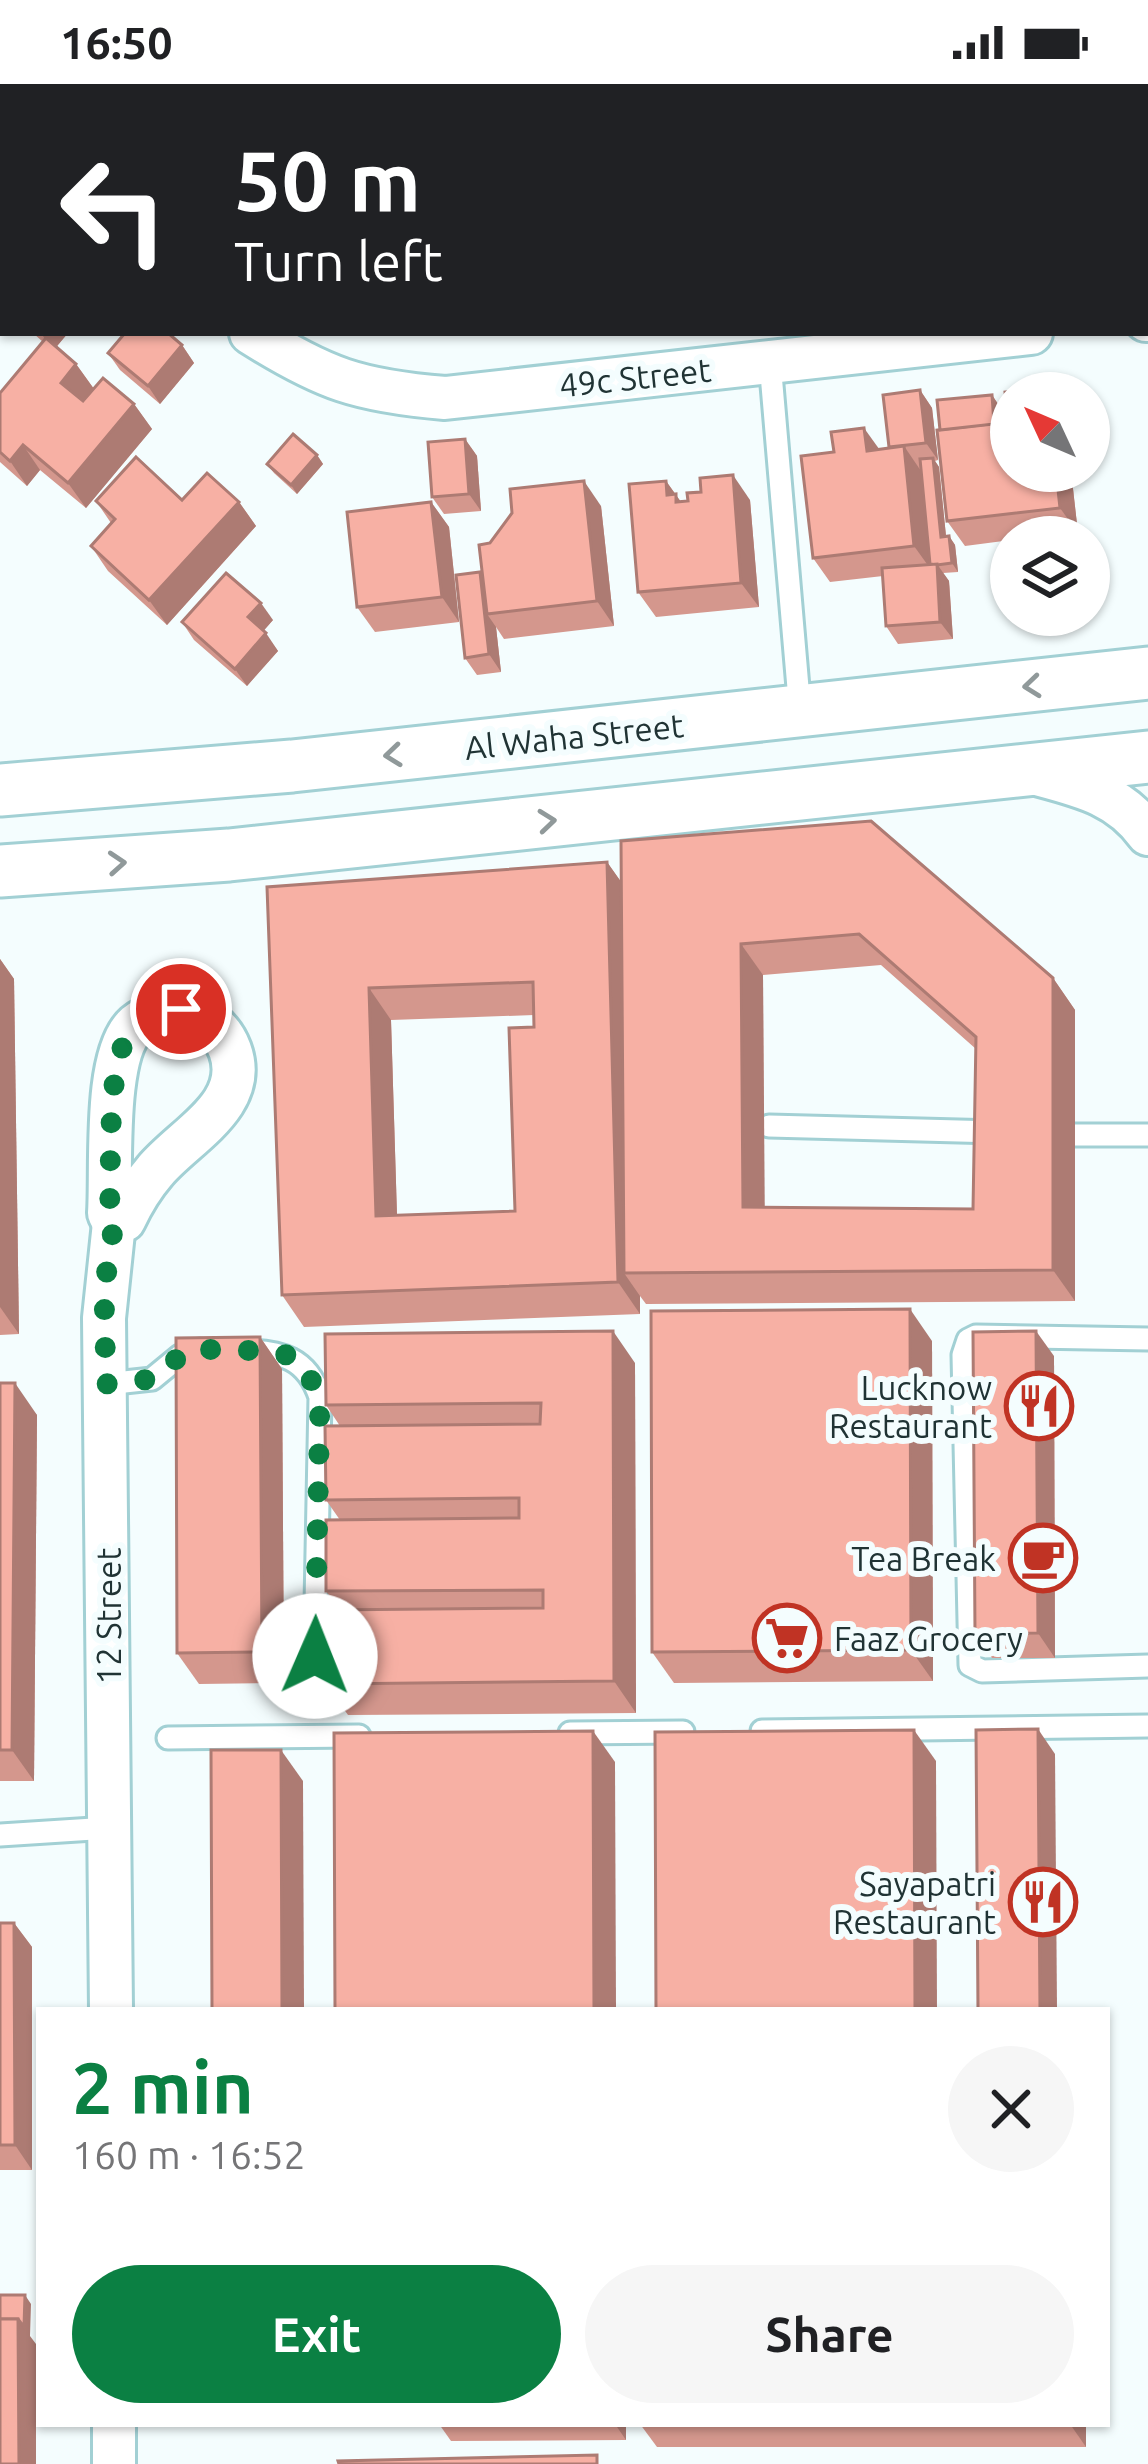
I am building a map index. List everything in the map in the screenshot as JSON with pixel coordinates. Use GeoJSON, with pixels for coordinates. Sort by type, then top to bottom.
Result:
{"type":"FeatureCollection","features":[{"type":"Feature","properties":{"kind":"street","name":"49c Street"},"geometry":{"type":"LineString","coordinates":[[256,336],[317,372],[379,392],[445,398],[668,353],[770,362],[1004,336]]}},
{"type":"Feature","properties":{"kind":"street","name":"Al Waha Street"},"geometry":{"type":"LineString","coordinates":[[0,790],[247,770],[1148,673]]}},
{"type":"Feature","properties":{"kind":"street"},"geometry":{"type":"LineString","coordinates":[[0,871],[229,855],[1148,757]]}},
{"type":"Feature","properties":{"kind":"street"},"geometry":{"type":"LineString","coordinates":[[1019,770],[1088,787],[1115,800],[1148,834]]}},
{"type":"Feature","properties":{"kind":"street","name":"12 Street"},"geometry":{"type":"LineString","coordinates":[[111,2007],[104,1290],[114,1223],[109,1214],[113,1078],[119,1052],[132,1028],[154,1013],[181,1009],[206,1018],[225,1036],[234,1061],[222,1106],[154,1172],[124,1220],[114,1223]]}},
{"type":"Feature","properties":{"kind":"street"},"geometry":{"type":"LineString","coordinates":[[114,2427],[114,2464]]}},
{"type":"Feature","properties":{"kind":"lane"},"geometry":{"type":"LineString","coordinates":[[770,362],[800,712]]}},
{"type":"Feature","properties":{"kind":"lane"},"geometry":{"type":"LineString","coordinates":[[769,1126],[997,1132]]}},
{"type":"Feature","properties":{"kind":"lane"},"geometry":{"type":"LineString","coordinates":[[1074,1135],[1148,1135]]}},
{"type":"Feature","properties":{"kind":"lane"},"geometry":{"type":"LineString","coordinates":[[1148,1339],[976,1336],[968,1340],[963,1355],[970,1665],[982,1671],[1148,1666]]}},
{"type":"Feature","properties":{"kind":"lane"},"geometry":{"type":"LineString","coordinates":[[106,1384],[152,1379],[196,1349],[269,1351],[303,1365],[320,1397],[315,1656]]}},
{"type":"Feature","properties":{"kind":"lane"},"geometry":{"type":"LineString","coordinates":[[742,1731],[1148,1726]]}},
{"type":"Feature","properties":{"kind":"lane"},"geometry":{"type":"LineString","coordinates":[[550,1734],[718,1732]]}},
{"type":"Feature","properties":{"kind":"lane"},"geometry":{"type":"LineString","coordinates":[[167,1738],[383,1736]]}},
{"type":"Feature","properties":{"kind":"lane"},"geometry":{"type":"LineString","coordinates":[[0,1835],[109,1828]]}},
{"type":"Feature","properties":{"kind":"building"},"geometry":{"type":"Polygon","coordinates":[[[122,336],[172,336],[182,345],[148,386],[108,353],[122,336]]]}},
{"type":"Feature","properties":{"kind":"building"},"geometry":{"type":"Polygon","coordinates":[[[46,338],[76,364],[61,383],[83,401],[103,378],[134,404],[68,483],[23,445],[10,461],[0,452],[0,393],[46,338]]]}},
{"type":"Feature","properties":{"kind":"building"},"geometry":{"type":"Polygon","coordinates":[[[920,390],[926,443],[889,447],[883,395],[920,390]]]}},
{"type":"Feature","properties":{"kind":"building"},"geometry":{"type":"Polygon","coordinates":[[[990,395],[990,424],[940,430],[937,400],[990,395]]]}},
{"type":"Feature","properties":{"kind":"building"},"geometry":{"type":"Polygon","coordinates":[[[990,424],[990,492],[1058,492],[1060,508],[947,521],[937,430],[990,424]]]}},
{"type":"Feature","properties":{"kind":"building"},"geometry":{"type":"Polygon","coordinates":[[[864,428],[867,451],[904,446],[914,546],[813,558],[801,456],[834,452],[831,432],[864,428]]]}},
{"type":"Feature","properties":{"kind":"building"},"geometry":{"type":"Polygon","coordinates":[[[293,434],[317,455],[291,485],[267,464],[293,434]]]}},
{"type":"Feature","properties":{"kind":"building"},"geometry":{"type":"Polygon","coordinates":[[[465,439],[469,494],[432,497],[428,442],[465,439]]]}},
{"type":"Feature","properties":{"kind":"building"},"geometry":{"type":"Polygon","coordinates":[[[136,457],[182,500],[207,473],[239,502],[149,600],[91,546],[115,519],[96,501],[136,457]]]}},
{"type":"Feature","properties":{"kind":"building"},"geometry":{"type":"Polygon","coordinates":[[[933,458],[941,537],[949,536],[952,563],[937,565],[930,564],[920,459],[933,458]]]}},
{"type":"Feature","properties":{"kind":"building"},"geometry":{"type":"Polygon","coordinates":[[[733,475],[741,583],[638,592],[629,484],[666,481],[667,495],[676,494],[676,502],[688,501],[687,493],[701,492],[700,478],[733,475]]]}},
{"type":"Feature","properties":{"kind":"building"},"geometry":{"type":"Polygon","coordinates":[[[584,481],[597,601],[487,614],[479,545],[490,543],[512,513],[510,489],[584,481]]]}},
{"type":"Feature","properties":{"kind":"building"},"geometry":{"type":"Polygon","coordinates":[[[431,502],[442,597],[357,607],[347,512],[431,502]]]}},
{"type":"Feature","properties":{"kind":"building"},"geometry":{"type":"Polygon","coordinates":[[[937,564],[940,622],[886,626],[882,568],[937,564]]]}},
{"type":"Feature","properties":{"kind":"building"},"geometry":{"type":"Polygon","coordinates":[[[480,572],[489,654],[465,658],[456,575],[480,572]]]}},
{"type":"Feature","properties":{"kind":"building"},"geometry":{"type":"Polygon","coordinates":[[[226,573],[261,603],[248,617],[266,633],[235,669],[182,622],[226,573]]]}},
{"type":"Feature","properties":{"kind":"building"},"geometry":{"type":"Polygon","coordinates":[[[871,821],[1053,978],[1053,1270],[624,1273],[621,841],[871,821]],[[859,934],[741,944],[743,1207],[973,1209],[976,1037],[859,934]]]}},
{"type":"Feature","properties":{"kind":"building"},"geometry":{"type":"Polygon","coordinates":[[[607,862],[618,1282],[282,1295],[267,887],[607,862]],[[533,982],[369,988],[376,1216],[515,1211],[509,1028],[534,1027],[533,982]]]}},
{"type":"Feature","properties":{"kind":"building"},"geometry":{"type":"Polygon","coordinates":[[[910,1309],[911,1650],[652,1652],[651,1311],[910,1309]]]}},
{"type":"Feature","properties":{"kind":"building"},"geometry":{"type":"Polygon","coordinates":[[[613,1331],[614,1681],[326,1684],[326,1610],[543,1608],[543,1590],[326,1591],[326,1520],[519,1518],[519,1498],[326,1500],[325,1426],[540,1424],[541,1403],[326,1405],[325,1334],[613,1331]]]}},
{"type":"Feature","properties":{"kind":"building"},"geometry":{"type":"Polygon","coordinates":[[[1036,1331],[1038,1633],[975,1634],[973,1332],[1036,1331]]]}},
{"type":"Feature","properties":{"kind":"building"},"geometry":{"type":"Polygon","coordinates":[[[260,1337],[262,1652],[177,1653],[176,1338],[260,1337]]]}},
{"type":"Feature","properties":{"kind":"building"},"geometry":{"type":"Polygon","coordinates":[[[0,1383],[15,1383],[12,1750],[0,1750],[0,1383]]]}},
{"type":"Feature","properties":{"kind":"building"},"geometry":{"type":"Polygon","coordinates":[[[1038,1729],[1040,2007],[978,2007],[976,1730],[1038,1729]]]}},
{"type":"Feature","properties":{"kind":"building"},"geometry":{"type":"Polygon","coordinates":[[[914,1730],[915,2007],[656,2007],[655,1732],[914,1730]]]}},
{"type":"Feature","properties":{"kind":"building"},"geometry":{"type":"Polygon","coordinates":[[[593,1731],[594,2007],[335,2007],[334,1733],[593,1731]]]}},
{"type":"Feature","properties":{"kind":"building"},"geometry":{"type":"Polygon","coordinates":[[[211,1750],[281,1750],[282,2007],[212,2007],[211,1750]]]}},
{"type":"Feature","properties":{"kind":"building"},"geometry":{"type":"Polygon","coordinates":[[[0,1923],[14,1923],[15,2145],[0,2145],[0,1923]]]}},
{"type":"Feature","properties":{"kind":"building"},"geometry":{"type":"Polygon","coordinates":[[[0,2295],[25,2295],[24,2327],[18,2319],[0,2319],[0,2295]]]}},
{"type":"Feature","properties":{"kind":"building"},"geometry":{"type":"Polygon","coordinates":[[[0,2319],[18,2319],[19,2464],[0,2464],[0,2319]]]}},
{"type":"Feature","properties":{"kind":"building"},"geometry":{"type":"Polygon","coordinates":[[[597,2455],[597,2464],[338,2461],[597,2455]]]}},
{"type":"Feature","properties":{"kind":"place","name":"Lucknow Restaurant"},"geometry":{"type":"Point","coordinates":[1039,1406]}},
{"type":"Feature","properties":{"kind":"place","name":"Tea Break"},"geometry":{"type":"Point","coordinates":[1043,1558]}},
{"type":"Feature","properties":{"kind":"place","name":"Faaz Grocery"},"geometry":{"type":"Point","coordinates":[787,1638]}},
{"type":"Feature","properties":{"kind":"place","name":"Sayapatri Restaurant"},"geometry":{"type":"Point","coordinates":[1043,1902]}},
{"type":"Feature","properties":{"kind":"route"},"geometry":{"type":"LineString","coordinates":[[181,1009],[154,1013],[132,1028],[119,1052],[113,1078],[109,1214],[114,1223],[104,1290],[106,1384],[152,1379],[196,1349],[269,1351],[303,1365],[320,1397],[315,1656]]}}]}
